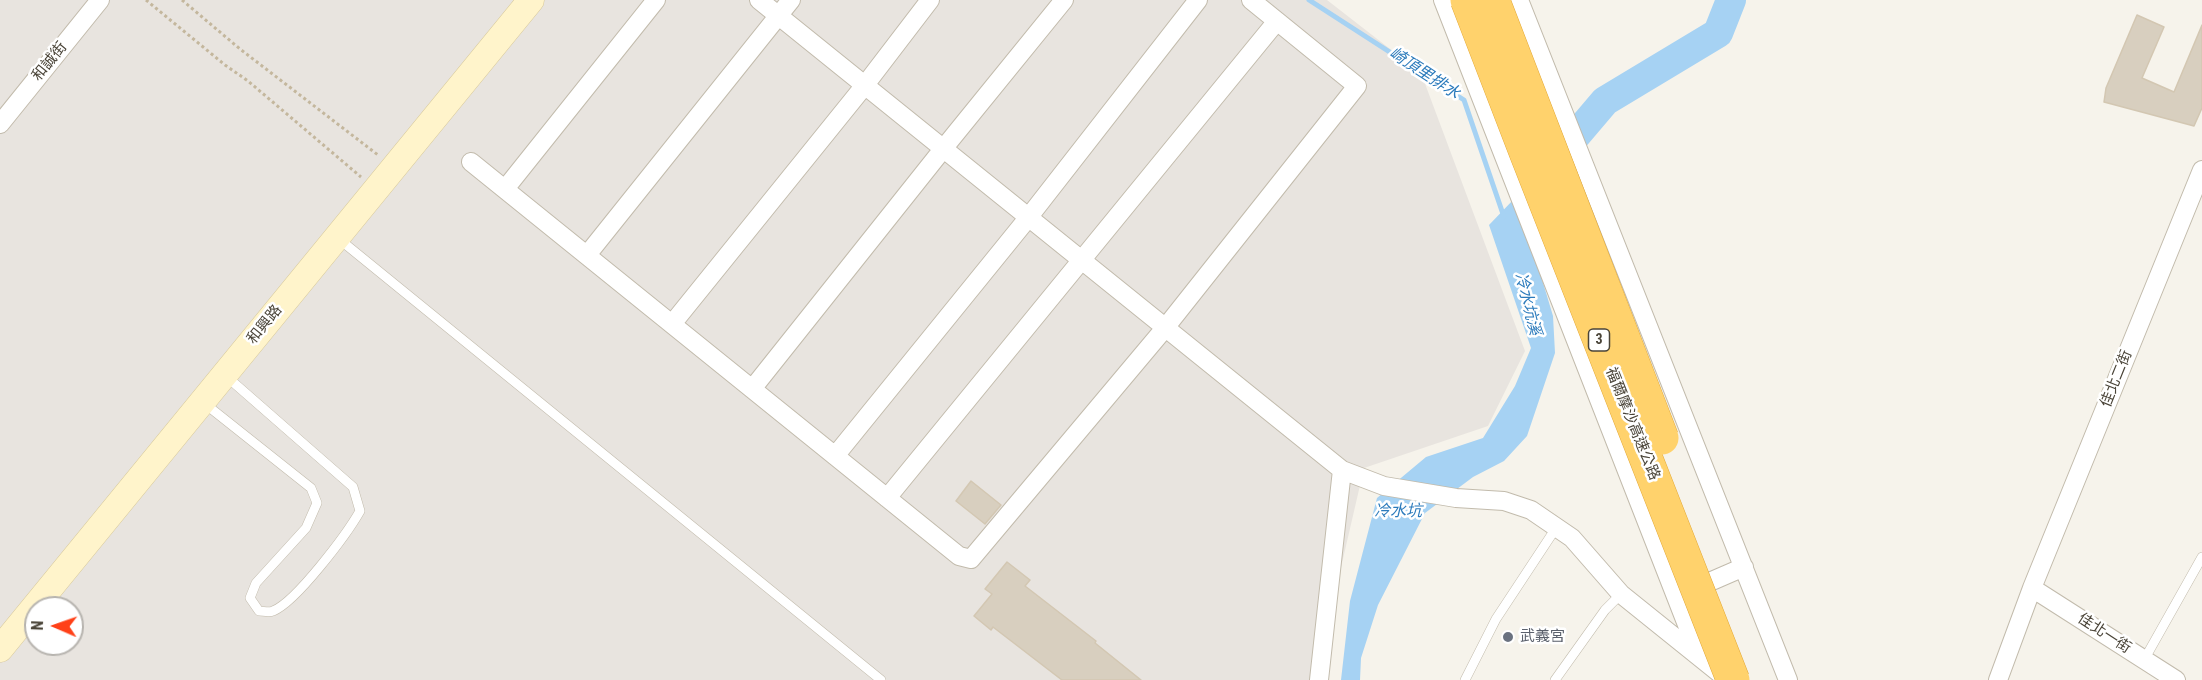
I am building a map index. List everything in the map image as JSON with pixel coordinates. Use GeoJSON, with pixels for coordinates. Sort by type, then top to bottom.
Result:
{"type":"FeatureCollection","features":[{"type":"Feature","properties":{"kind":"highway","name":"福爾摩沙高速公路"},"geometry":{"type":"LineString","coordinates":[[1467,0],[1733,680]]}},
{"type":"Feature","properties":{"kind":"highway","name":"福爾摩沙高速公路"},"geometry":{"type":"LineString","coordinates":[[1493,0],[1756,680]]}},
{"type":"Feature","properties":{"kind":"street","name":"和誠街"},"geometry":{"type":"LineString","coordinates":[[0,124],[100,0]]}},
{"type":"Feature","properties":{"kind":"street","name":"和興路"},"geometry":{"type":"LineString","coordinates":[[0,649],[531,0]]}},
{"type":"Feature","properties":{"kind":"street"},"geometry":{"type":"LineString","coordinates":[[505,189],[656,0]]}},
{"type":"Feature","properties":{"kind":"street"},"geometry":{"type":"LineString","coordinates":[[759,0],[1342,470],[1384,486],[1456,498],[1504,501],[1531,510],[1572,538],[1620,594],[1728,680]]}},
{"type":"Feature","properties":{"kind":"street"},"geometry":{"type":"LineString","coordinates":[[587,255],[791,0]]}},
{"type":"Feature","properties":{"kind":"street"},"geometry":{"type":"LineString","coordinates":[[672,324],[865,85],[930,0]]}},
{"type":"Feature","properties":{"kind":"street"},"geometry":{"type":"LineString","coordinates":[[752,389],[1064,0]]}},
{"type":"Feature","properties":{"kind":"street"},"geometry":{"type":"LineString","coordinates":[[835,456],[1028,218],[1198,0]]}},
{"type":"Feature","properties":{"kind":"street"},"geometry":{"type":"LineString","coordinates":[[471,162],[959,556],[971,559],[1165,328],[1357,86],[1251,0]]}},
{"type":"Feature","properties":{"kind":"street"},"geometry":{"type":"LineString","coordinates":[[1443,0],[1708,680]]}},
{"type":"Feature","properties":{"kind":"street"},"geometry":{"type":"LineString","coordinates":[[1519,0],[1788,680]]}},
{"type":"Feature","properties":{"kind":"street"},"geometry":{"type":"LineString","coordinates":[[887,498],[1277,21]]}},
{"type":"Feature","properties":{"kind":"street","name":"佳北二街"},"geometry":{"type":"LineString","coordinates":[[1998,680],[2032,588],[2197,199],[2202,170]]}},
{"type":"Feature","properties":{"kind":"street"},"geometry":{"type":"LineString","coordinates":[[1543,258],[1609,228]]}},
{"type":"Feature","properties":{"kind":"street"},"geometry":{"type":"LineString","coordinates":[[1319,680],[1342,470]]}},
{"type":"Feature","properties":{"kind":"street"},"geometry":{"type":"LineString","coordinates":[[1676,597],[1743,567]]}},
{"type":"Feature","properties":{"kind":"street","name":"佳北一街"},"geometry":{"type":"LineString","coordinates":[[2032,588],[2176,680]]}},
{"type":"Feature","properties":{"kind":"lane"},"geometry":{"type":"LineString","coordinates":[[337,237],[881,680]]}},
{"type":"Feature","properties":{"kind":"lane"},"geometry":{"type":"LineString","coordinates":[[202,401],[310,488],[317,503],[306,528],[256,583],[250,598],[259,611],[272,612],[292,598],[349,531],[360,511],[353,487],[225,374]]}},
{"type":"Feature","properties":{"kind":"lane"},"geometry":{"type":"LineString","coordinates":[[1465,680],[1496,619],[1556,528]]}},
{"type":"Feature","properties":{"kind":"lane"},"geometry":{"type":"LineString","coordinates":[[2145,660],[2202,557]]}},
{"type":"Feature","properties":{"kind":"lane"},"geometry":{"type":"LineString","coordinates":[[1554,680],[1605,610],[1620,594]]}},
{"type":"Feature","properties":{"kind":"path"},"geometry":{"type":"LineString","coordinates":[[146,0],[248,81],[362,178]]}},
{"type":"Feature","properties":{"kind":"path"},"geometry":{"type":"LineString","coordinates":[[182,0],[240,49],[380,156]]}},
{"type":"Feature","properties":{"kind":"shaded area"},"geometry":{"type":"Polygon","coordinates":[[[0,0],[1327,0],[1421,73],[1525,351],[1488,426],[1364,468],[1315,680],[0,680],[0,0]]]}},
{"type":"Feature","properties":{"kind":"water","name":"冷水坑"},"geometry":{"type":"Polygon","coordinates":[[[1514,199],[1524,219],[1553,316],[1555,353],[1527,436],[1504,461],[1473,477],[1425,513],[1378,605],[1361,658],[1360,680],[1341,680],[1350,601],[1377,498],[1426,457],[1483,438],[1515,386],[1531,348],[1489,225],[1514,199]]]}},
{"type":"Feature","properties":{"kind":"building"},"geometry":{"type":"Polygon","coordinates":[[[2137,15],[2164,27],[2142,78],[2174,92],[2202,25],[2202,108],[2194,126],[2104,102],[2106,88],[2137,15]]]}},
{"type":"Feature","properties":{"kind":"building"},"geometry":{"type":"Polygon","coordinates":[[[971,481],[1001,505],[985,524],[956,501],[971,481]]]}},
{"type":"Feature","properties":{"kind":"building"},"geometry":{"type":"Polygon","coordinates":[[[1007,562],[1030,580],[1025,586],[1096,641],[1095,643],[1141,680],[1062,680],[993,627],[991,630],[974,616],[992,594],[985,589],[1007,562]]]}},
{"type":"Feature","properties":{"kind":"waterway","name":"崎頂里排水"},"geometry":{"type":"LineString","coordinates":[[1309,0],[1464,100],[1504,217]]}},
{"type":"Feature","properties":{"kind":"waterway","name":"冷水坑溪"},"geometry":{"type":"LineString","coordinates":[[1554,161],[1605,101],[1718,33],[1731,0]]}},
{"type":"Feature","properties":{"kind":"place","name":"武義宮"},"geometry":{"type":"Point","coordinates":[1508,637]}}]}
